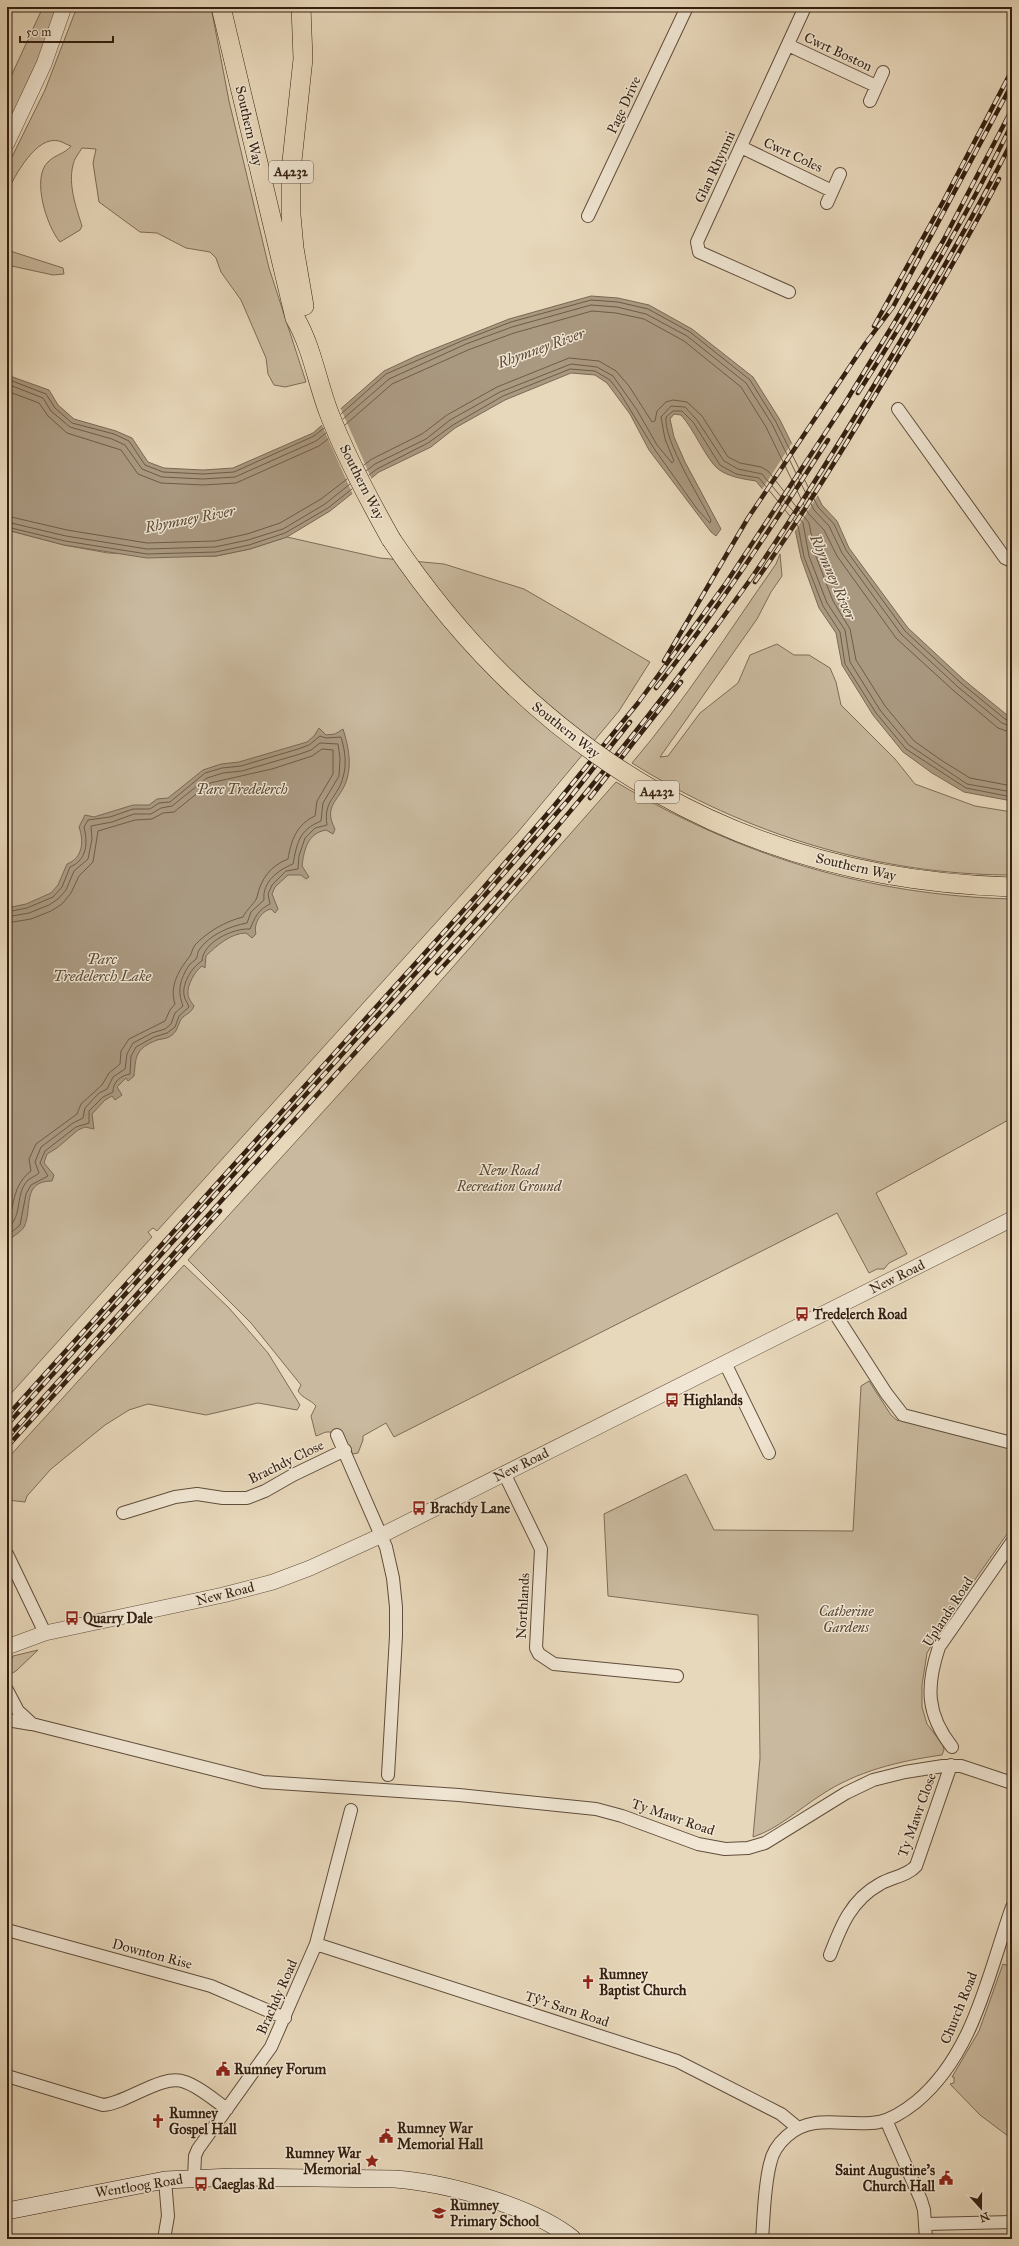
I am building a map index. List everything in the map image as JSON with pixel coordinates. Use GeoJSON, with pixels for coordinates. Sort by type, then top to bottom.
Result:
{"type":"FeatureCollection","features":[{"type":"Feature","properties":{"kind":"main road","name":"Southern Way"},"geometry":{"type":"LineString","coordinates":[[221,7],[295,318],[305,336],[321,391],[338,434],[364,491],[392,539],[424,587],[457,628],[504,678],[562,728],[634,778],[679,804],[729,828],[780,847],[830,862],[892,876],[959,884],[1012,887]]}},
{"type":"Feature","properties":{"kind":"main road","name":"Southern Way"},"geometry":{"type":"LineString","coordinates":[[301,7],[303,60],[291,170],[291,215],[294,248],[306,317],[305,336]]}},
{"type":"Feature","properties":{"kind":"main road","name":"Wentloog Road"},"geometry":{"type":"LineString","coordinates":[[7,2211],[165,2180],[273,2177],[415,2181],[451,2189],[532,2214],[551,2223],[573,2239]]}},
{"type":"Feature","properties":{"kind":"street"},"geometry":{"type":"LineString","coordinates":[[7,143],[44,64],[64,7]]}},
{"type":"Feature","properties":{"kind":"street","name":"Page Drive"},"geometry":{"type":"LineString","coordinates":[[588,216],[687,7]]}},
{"type":"Feature","properties":{"kind":"street","name":"Glan Rhymni"},"geometry":{"type":"LineString","coordinates":[[789,292],[699,252],[697,242],[805,7]]}},
{"type":"Feature","properties":{"kind":"street","name":"Cwrt Boston"},"geometry":{"type":"LineString","coordinates":[[788,45],[876,86]]}},
{"type":"Feature","properties":{"kind":"street","name":"Cwrt Boston"},"geometry":{"type":"LineString","coordinates":[[870,101],[883,72]]}},
{"type":"Feature","properties":{"kind":"street","name":"Cwrt Coles"},"geometry":{"type":"LineString","coordinates":[[741,147],[832,191]]}},
{"type":"Feature","properties":{"kind":"street","name":"Cwrt Coles"},"geometry":{"type":"LineString","coordinates":[[827,203],[840,174]]}},
{"type":"Feature","properties":{"kind":"street"},"geometry":{"type":"LineString","coordinates":[[898,409],[1004,558],[1012,562]]}},
{"type":"Feature","properties":{"kind":"street","name":"New Road"},"geometry":{"type":"LineString","coordinates":[[7,1647],[45,1633],[179,1605],[267,1583],[310,1568],[380,1536],[1012,1219]]}},
{"type":"Feature","properties":{"kind":"street"},"geometry":{"type":"LineString","coordinates":[[832,1309],[886,1393],[903,1415],[1012,1443]]}},
{"type":"Feature","properties":{"kind":"street"},"geometry":{"type":"LineString","coordinates":[[726,1363],[769,1453]]}},
{"type":"Feature","properties":{"kind":"street"},"geometry":{"type":"LineString","coordinates":[[337,1435],[345,1450],[390,1562],[396,1607],[388,1775]]}},
{"type":"Feature","properties":{"kind":"street","name":"Brachdy Close"},"geometry":{"type":"LineString","coordinates":[[123,1513],[176,1497],[198,1494],[223,1498],[247,1498],[265,1491],[293,1475],[345,1450]]}},
{"type":"Feature","properties":{"kind":"street","name":"Northlands"},"geometry":{"type":"LineString","coordinates":[[504,1473],[541,1549],[536,1648],[539,1654],[554,1664],[677,1676]]}},
{"type":"Feature","properties":{"kind":"street","name":"Uplands Road"},"geometry":{"type":"LineString","coordinates":[[952,1747],[939,1728],[931,1706],[932,1673],[935,1660],[939,1647],[1012,1542]]}},
{"type":"Feature","properties":{"kind":"street"},"geometry":{"type":"LineString","coordinates":[[7,1554],[45,1633]]}},
{"type":"Feature","properties":{"kind":"street"},"geometry":{"type":"LineString","coordinates":[[7,1690],[18,1712],[32,1724]]}},
{"type":"Feature","properties":{"kind":"street"},"geometry":{"type":"LineString","coordinates":[[7,1720],[32,1724]]}},
{"type":"Feature","properties":{"kind":"street","name":"Ty Mawr Road"},"geometry":{"type":"LineString","coordinates":[[32,1724],[264,1782],[351,1789],[459,1794],[596,1809],[622,1816],[698,1844],[736,1850],[765,1843],[846,1793],[873,1780],[905,1772],[950,1765],[968,1767],[1012,1783]]}},
{"type":"Feature","properties":{"kind":"street","name":"Ty Mawr Close"},"geometry":{"type":"LineString","coordinates":[[830,1955],[844,1919],[859,1900],[881,1883],[912,1871],[916,1866],[950,1765]]}},
{"type":"Feature","properties":{"kind":"street","name":"Brachdy Road"},"geometry":{"type":"LineString","coordinates":[[194,2178],[195,2156],[198,2150],[226,2109],[264,2059],[285,2018],[316,1944],[350,1810]]}},
{"type":"Feature","properties":{"kind":"street","name":"Church Road"},"geometry":{"type":"LineString","coordinates":[[762,2239],[770,2163],[778,2145],[798,2128],[821,2121],[861,2124],[886,2120],[905,2110],[937,2082],[955,2056],[970,2027],[1012,1907]]}},
{"type":"Feature","properties":{"kind":"street","name":"Downton Rise"},"geometry":{"type":"LineString","coordinates":[[7,1930],[211,1986],[285,2018]]}},
{"type":"Feature","properties":{"kind":"street","name":"Tŷ'r Sarn Road"},"geometry":{"type":"LineString","coordinates":[[316,1944],[677,2061],[781,2114],[798,2128]]}},
{"type":"Feature","properties":{"kind":"street"},"geometry":{"type":"LineString","coordinates":[[7,2076],[103,2105],[115,2102],[165,2082],[183,2081],[226,2109]]}},
{"type":"Feature","properties":{"kind":"street"},"geometry":{"type":"LineString","coordinates":[[886,2120],[921,2200],[926,2224],[926,2239]]}},
{"type":"Feature","properties":{"kind":"street"},"geometry":{"type":"LineString","coordinates":[[164,2239],[168,2216],[165,2180]]}},
{"type":"Feature","properties":{"kind":"street"},"geometry":{"type":"LineString","coordinates":[[926,2224],[1012,2222]]}},
{"type":"Feature","properties":{"kind":"green space"},"geometry":{"type":"Polygon","coordinates":[[[43,7],[57,7],[40,55],[7,126],[7,85],[43,7]]]}},
{"type":"Feature","properties":{"kind":"green space"},"geometry":{"type":"Polygon","coordinates":[[[77,7],[211,7],[229,101],[269,268],[306,382],[285,387],[274,385],[268,374],[266,358],[241,300],[221,272],[216,258],[210,252],[186,248],[157,233],[140,232],[99,202],[93,163],[96,149],[82,148],[74,161],[71,180],[75,204],[82,226],[80,230],[60,242],[50,225],[46,214],[41,190],[41,179],[43,169],[48,162],[69,149],[71,146],[59,141],[50,141],[42,144],[27,158],[15,176],[7,192],[7,167],[45,90],[77,7]]]}},
{"type":"Feature","properties":{"kind":"green space"},"geometry":{"type":"Polygon","coordinates":[[[7,250],[63,268],[64,274],[53,275],[7,265],[7,250]]]}},
{"type":"Feature","properties":{"kind":"green space","name":"Parc Tredelerch"},"geometry":{"type":"Polygon","coordinates":[[[7,530],[64,545],[108,553],[216,556],[250,549],[287,537],[380,558],[444,564],[524,589],[650,662],[619,711],[518,832],[157,1231],[153,1228],[148,1232],[152,1237],[7,1398],[7,530]]]}},
{"type":"Feature","properties":{"kind":"green space"},"geometry":{"type":"Polygon","coordinates":[[[780,554],[782,576],[771,592],[757,619],[660,757],[668,756],[700,713],[738,683],[750,655],[777,644],[794,655],[809,655],[830,668],[836,682],[841,705],[895,759],[915,784],[975,806],[1012,812],[1012,875],[962,873],[912,867],[863,858],[814,846],[767,830],[720,810],[675,788],[632,763],[670,715],[706,665],[776,564],[780,554]]]}},
{"type":"Feature","properties":{"kind":"green space","name":"New Road Recreation Ground"},"geometry":{"type":"Polygon","coordinates":[[[616,782],[663,808],[710,831],[806,867],[856,880],[906,889],[958,896],[1012,899],[1012,1118],[876,1193],[907,1254],[889,1263],[884,1269],[877,1269],[869,1273],[837,1213],[394,1437],[386,1423],[363,1436],[358,1453],[353,1454],[346,1443],[339,1436],[331,1432],[325,1432],[316,1436],[311,1416],[316,1406],[302,1396],[298,1391],[301,1385],[251,1323],[188,1260],[392,1036],[616,782]]]}},
{"type":"Feature","properties":{"kind":"green space"},"geometry":{"type":"Polygon","coordinates":[[[184,1265],[229,1308],[268,1353],[300,1405],[297,1410],[258,1403],[206,1415],[148,1404],[129,1410],[105,1425],[51,1469],[27,1496],[25,1502],[7,1500],[7,1459],[184,1265]]]}},
{"type":"Feature","properties":{"kind":"green space","name":"Catherine Gardens"},"geometry":{"type":"Polygon","coordinates":[[[869,1381],[891,1415],[898,1421],[900,1419],[1012,1449],[1012,1527],[946,1621],[927,1653],[922,1685],[922,1707],[927,1724],[943,1745],[944,1750],[942,1755],[894,1764],[849,1779],[821,1795],[780,1824],[753,1837],[760,1758],[758,1615],[608,1596],[604,1514],[686,1474],[714,1530],[853,1531],[861,1386],[869,1381]]]}},
{"type":"Feature","properties":{"kind":"green space"},"geometry":{"type":"Polygon","coordinates":[[[38,1650],[16,1671],[9,1675],[8,1667],[13,1656],[38,1650]]]}},
{"type":"Feature","properties":{"kind":"green space"},"geometry":{"type":"Polygon","coordinates":[[[1003,1964],[1012,1967],[1012,2139],[980,2115],[950,2084],[954,2083],[954,2077],[952,2077],[979,2031],[1003,1964]]]}},
{"type":"Feature","properties":{"kind":"water","name":"Rhymney River"},"geometry":{"type":"Polygon","coordinates":[[[591,296],[618,298],[649,305],[692,329],[753,377],[780,420],[822,505],[837,521],[849,548],[908,628],[964,680],[1012,719],[1012,801],[964,792],[932,773],[903,752],[873,715],[842,665],[836,633],[819,608],[801,558],[795,529],[756,481],[731,476],[722,472],[713,464],[691,428],[681,415],[674,414],[670,419],[674,437],[685,462],[721,529],[716,536],[711,532],[649,450],[630,414],[607,383],[595,375],[571,373],[505,400],[455,428],[431,447],[379,472],[330,511],[287,537],[250,549],[216,556],[147,558],[64,545],[7,530],[7,375],[49,390],[58,405],[74,419],[116,431],[132,438],[148,462],[164,468],[203,470],[233,468],[313,433],[384,371],[416,356],[509,319],[591,296]]]}},
{"type":"Feature","properties":{"kind":"water","name":"Parc Tredelerch Lake"},"geometry":{"type":"Polygon","coordinates":[[[319,728],[326,735],[335,734],[343,729],[348,747],[349,766],[347,779],[332,808],[332,821],[335,829],[333,834],[326,830],[315,834],[311,838],[306,848],[302,866],[309,877],[306,879],[301,875],[288,875],[275,887],[272,894],[278,909],[275,913],[271,909],[267,910],[261,915],[257,922],[255,930],[256,934],[252,938],[246,933],[235,935],[219,944],[206,956],[205,968],[202,966],[197,971],[192,978],[188,990],[188,996],[194,1006],[192,1010],[181,1019],[175,1033],[168,1038],[150,1043],[141,1050],[136,1058],[134,1076],[128,1081],[126,1078],[117,1087],[122,1095],[115,1100],[112,1096],[105,1100],[92,1114],[94,1129],[85,1127],[78,1130],[57,1148],[47,1154],[44,1163],[54,1175],[52,1181],[42,1182],[32,1191],[27,1220],[23,1229],[7,1241],[7,908],[26,904],[51,893],[58,885],[67,864],[76,858],[81,848],[81,832],[79,827],[85,815],[94,817],[133,805],[149,805],[157,799],[168,798],[203,770],[221,764],[239,762],[307,742],[314,736],[319,728]]]}},
{"type":"Feature","properties":{"kind":"pier"},"geometry":{"type":"Polygon","coordinates":[[[340,407],[372,480],[353,495],[321,423],[340,407]]]}},
{"type":"Feature","properties":{"kind":"pier"},"geometry":{"type":"Polygon","coordinates":[[[792,443],[818,495],[794,533],[761,491],[792,443]]]}},
{"type":"Feature","properties":{"kind":"railway"},"geometry":{"type":"LineString","coordinates":[[874,326],[944,200],[1012,70]]}},
{"type":"Feature","properties":{"kind":"railway"},"geometry":{"type":"LineString","coordinates":[[664,661],[748,518],[865,344],[893,307],[1012,84]]}},
{"type":"Feature","properties":{"kind":"railway"},"geometry":{"type":"LineString","coordinates":[[7,1416],[479,893],[554,806],[638,703],[726,583],[845,403],[943,241],[1012,109]]}},
{"type":"Feature","properties":{"kind":"railway"},"geometry":{"type":"LineString","coordinates":[[858,393],[939,261],[1012,124]]}},
{"type":"Feature","properties":{"kind":"railway"},"geometry":{"type":"LineString","coordinates":[[7,1438],[513,878],[575,806],[664,695],[750,580],[824,467],[940,274],[1012,141]]}},
{"type":"Feature","properties":{"kind":"railway"},"geometry":{"type":"LineString","coordinates":[[755,582],[802,513],[862,418],[970,233],[999,179]]}},
{"type":"Feature","properties":{"kind":"railway"},"geometry":{"type":"LineString","coordinates":[[656,688],[723,597],[766,535],[828,440]]}},
{"type":"Feature","properties":{"kind":"railway"},"geometry":{"type":"LineString","coordinates":[[590,798],[681,682]]}},
{"type":"Feature","properties":{"kind":"railway"},"geometry":{"type":"LineString","coordinates":[[7,1425],[451,934],[569,799],[630,722]]}},
{"type":"Feature","properties":{"kind":"railway"},"geometry":{"type":"LineString","coordinates":[[437,973],[484,922],[559,835]]}},
{"type":"Feature","properties":{"kind":"railway"},"geometry":{"type":"LineString","coordinates":[[7,1447],[220,1211]]}},
{"type":"Feature","properties":{"kind":"place","name":"Tredelerch Road"},"geometry":{"type":"Point","coordinates":[802,1314]}},
{"type":"Feature","properties":{"kind":"place","name":"Highlands"},"geometry":{"type":"Point","coordinates":[672,1400]}},
{"type":"Feature","properties":{"kind":"place","name":"Brachdy Lane"},"geometry":{"type":"Point","coordinates":[419,1508]}},
{"type":"Feature","properties":{"kind":"place","name":"Quarry Dale"},"geometry":{"type":"Point","coordinates":[72,1618]}},
{"type":"Feature","properties":{"kind":"place","name":"Rumney Baptist Church"},"geometry":{"type":"Point","coordinates":[588,1982]}},
{"type":"Feature","properties":{"kind":"place","name":"Rumney Forum"},"geometry":{"type":"Point","coordinates":[223,2069]}},
{"type":"Feature","properties":{"kind":"place","name":"Rumney Gospel Hall"},"geometry":{"type":"Point","coordinates":[158,2121]}},
{"type":"Feature","properties":{"kind":"place","name":"Rumney War Memorial Hall"},"geometry":{"type":"Point","coordinates":[386,2136]}},
{"type":"Feature","properties":{"kind":"place","name":"Rumney War Memorial"},"geometry":{"type":"Point","coordinates":[372,2161]}},
{"type":"Feature","properties":{"kind":"place","name":"Saint Augustine's Church Hall"},"geometry":{"type":"Point","coordinates":[946,2178]}},
{"type":"Feature","properties":{"kind":"place","name":"Caeglas Rd"},"geometry":{"type":"Point","coordinates":[201,2184]}},
{"type":"Feature","properties":{"kind":"place","name":"Rumney Primary School"},"geometry":{"type":"Point","coordinates":[439,2213]}}]}
